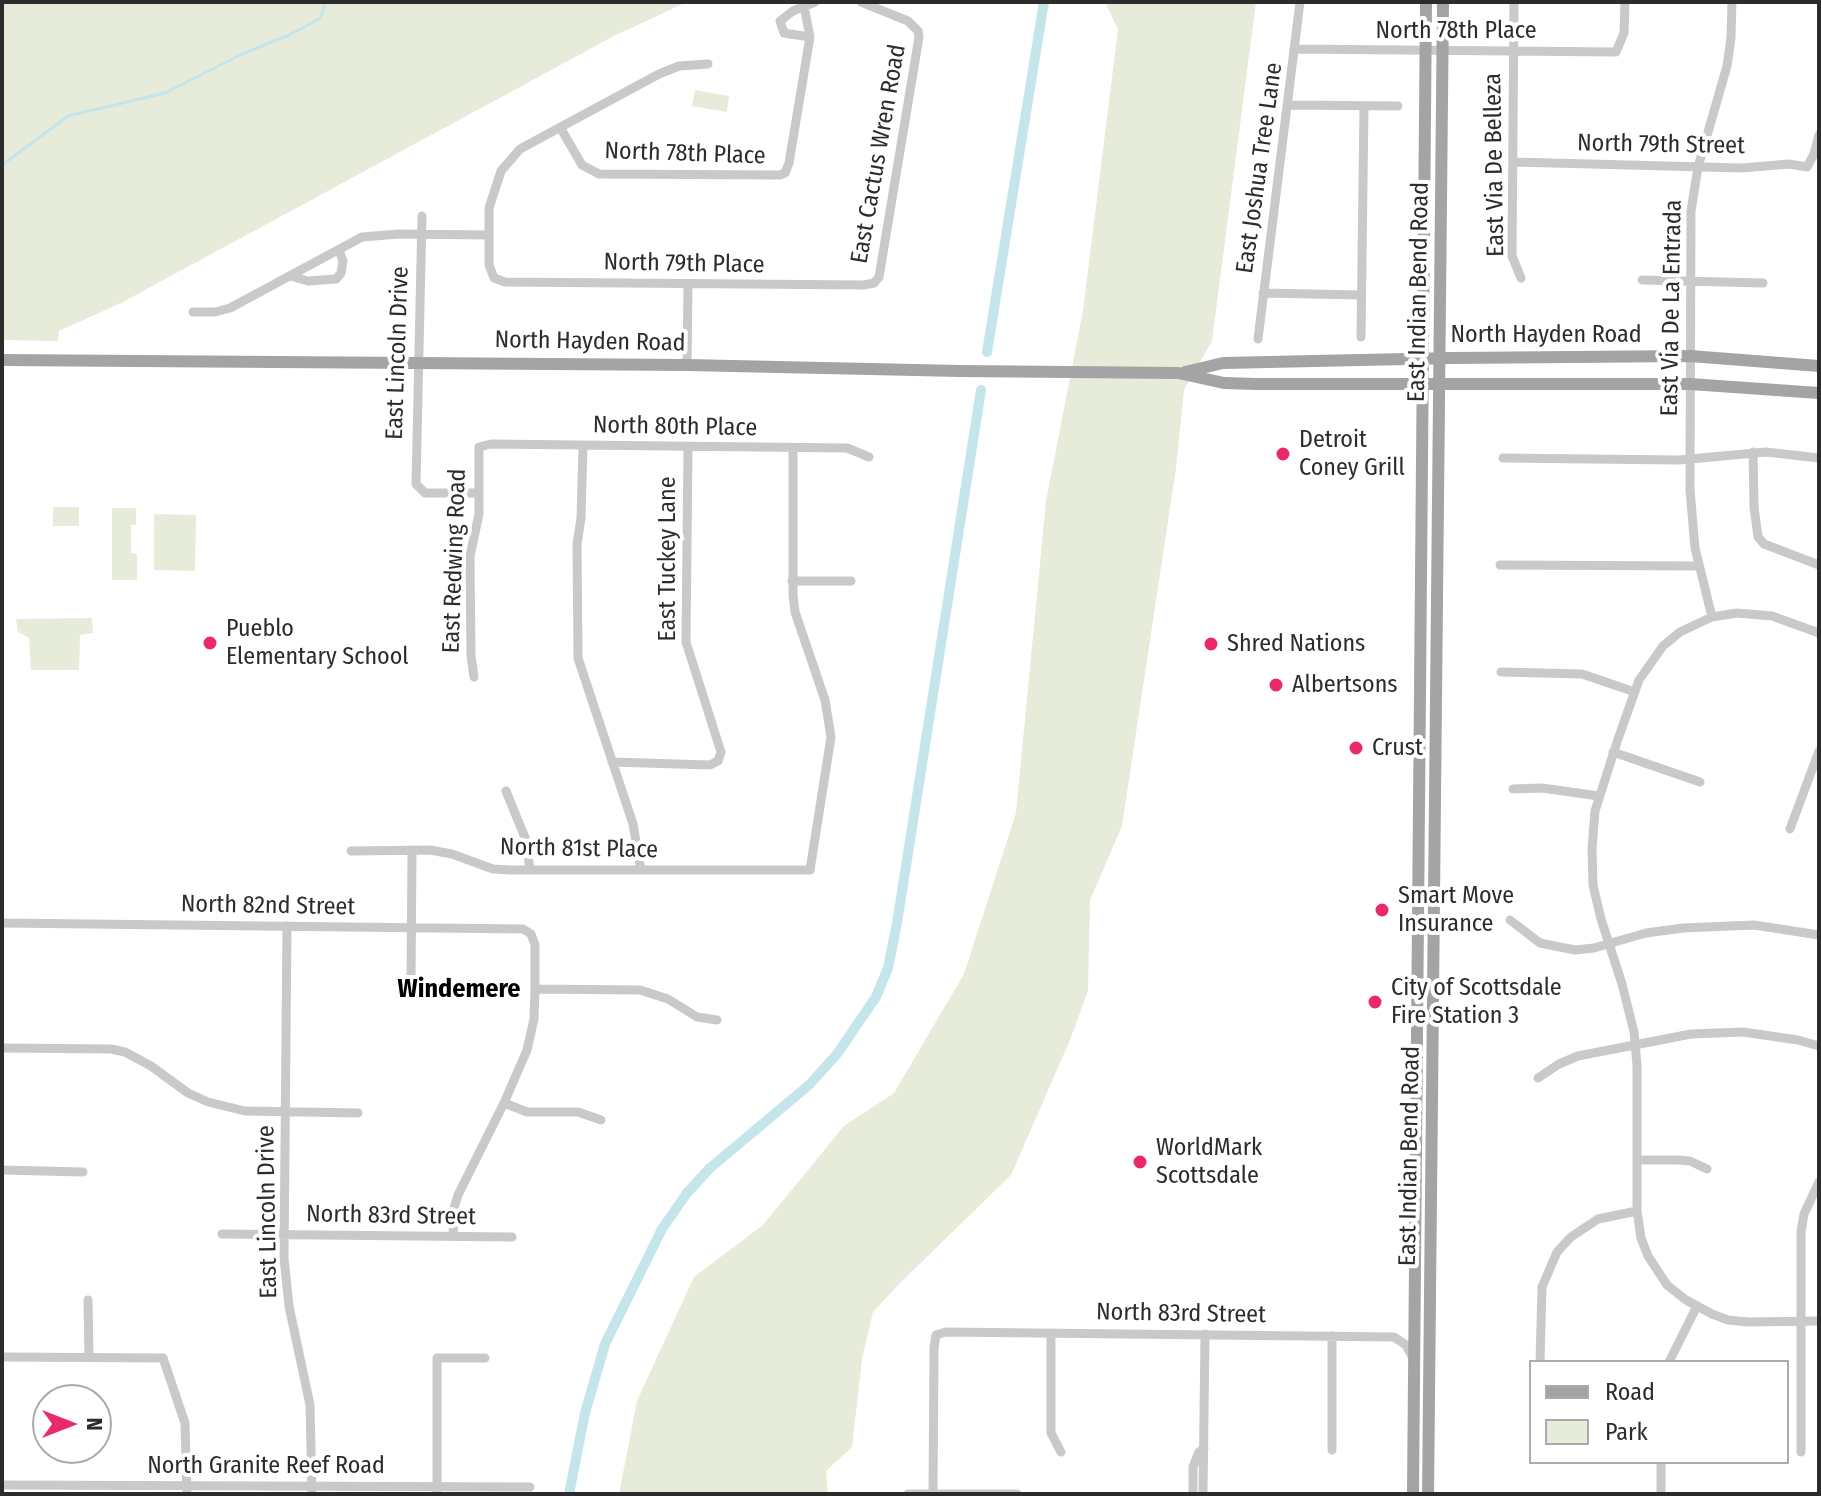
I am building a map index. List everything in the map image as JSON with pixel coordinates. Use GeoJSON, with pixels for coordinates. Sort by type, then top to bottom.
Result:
{"type":"FeatureCollection","features":[{"type":"Feature","properties":{"kind":"main road","name":"East Indian Bend Road"},"geometry":{"type":"LineString","coordinates":[[1413,1494],[1426,2]]}},
{"type":"Feature","properties":{"kind":"main road","name":"East Indian Bend Road"},"geometry":{"type":"LineString","coordinates":[[1428,1494],[1443,2]]}},
{"type":"Feature","properties":{"kind":"main road","name":"North Hayden Road"},"geometry":{"type":"LineString","coordinates":[[1178,373],[1223,363],[1422,358],[1690,356],[1819,366]]}},
{"type":"Feature","properties":{"kind":"main road","name":"North Hayden Road"},"geometry":{"type":"LineString","coordinates":[[2,360],[418,362],[1178,373],[1224,383],[1422,386],[1690,384],[1819,393]]}},
{"type":"Feature","properties":{"kind":"street"},"geometry":{"type":"LineString","coordinates":[[804,6],[810,37],[784,33],[780,26],[783,17],[804,6],[815,2]]}},
{"type":"Feature","properties":{"kind":"street","name":"East Cactus Wren Road"},"geometry":{"type":"LineString","coordinates":[[861,2],[908,21],[918,31],[919,46],[879,277],[874,283]]}},
{"type":"Feature","properties":{"kind":"street","name":"East Joshua Tree Lane"},"geometry":{"type":"LineString","coordinates":[[1258,339],[1300,2]]}},
{"type":"Feature","properties":{"kind":"street","name":"East Via De Belleza"},"geometry":{"type":"LineString","coordinates":[[1514,2],[1512,256],[1521,278]]}},
{"type":"Feature","properties":{"kind":"street","name":"North 78th Place"},"geometry":{"type":"LineString","coordinates":[[1296,49],[1616,52],[1624,33],[1625,2]]}},
{"type":"Feature","properties":{"kind":"street","name":"East Via De La Entrada"},"geometry":{"type":"LineString","coordinates":[[1712,617],[1698,566],[1692,520],[1691,211],[1698,167],[1727,66],[1732,2]]}},
{"type":"Feature","properties":{"kind":"street","name":"North 78th Place"},"geometry":{"type":"LineString","coordinates":[[560,127],[582,165],[599,174],[773,177],[785,173],[810,37]]}},
{"type":"Feature","properties":{"kind":"street"},"geometry":{"type":"LineString","coordinates":[[193,312],[224,311],[352,241],[372,235],[489,235],[489,208],[501,171],[520,149],[679,66],[708,64]]}},
{"type":"Feature","properties":{"kind":"street"},"geometry":{"type":"LineString","coordinates":[[1288,105],[1398,106]]}},
{"type":"Feature","properties":{"kind":"street"},"geometry":{"type":"LineString","coordinates":[[1361,337],[1364,106]]}},
{"type":"Feature","properties":{"kind":"street","name":"North 79th Street"},"geometry":{"type":"LineString","coordinates":[[1514,162],[1742,168],[1789,164],[1807,167],[1819,135]]}},
{"type":"Feature","properties":{"kind":"street","name":"East Lincoln Drive"},"geometry":{"type":"LineString","coordinates":[[422,216],[414,473],[419,489],[425,493],[479,493]]}},
{"type":"Feature","properties":{"kind":"street","name":"North 79th Place"},"geometry":{"type":"LineString","coordinates":[[489,235],[489,265],[494,278],[505,282],[874,283]]}},
{"type":"Feature","properties":{"kind":"street"},"geometry":{"type":"LineString","coordinates":[[290,276],[308,281],[336,279],[341,273],[343,261],[339,250]]}},
{"type":"Feature","properties":{"kind":"street"},"geometry":{"type":"LineString","coordinates":[[1642,280],[1763,283]]}},
{"type":"Feature","properties":{"kind":"street"},"geometry":{"type":"LineString","coordinates":[[687,365],[688,284]]}},
{"type":"Feature","properties":{"kind":"street"},"geometry":{"type":"LineString","coordinates":[[1263,293],[1361,295]]}},
{"type":"Feature","properties":{"kind":"street","name":"North 80th Place"},"geometry":{"type":"LineString","coordinates":[[479,447],[491,444],[847,448],[869,457]]}},
{"type":"Feature","properties":{"kind":"street"},"geometry":{"type":"LineString","coordinates":[[583,446],[581,518],[577,544],[578,658],[638,842],[641,870]]}},
{"type":"Feature","properties":{"kind":"street","name":"East Redwing Road"},"geometry":{"type":"LineString","coordinates":[[474,677],[470,556],[479,514],[479,447]]}},
{"type":"Feature","properties":{"kind":"street","name":"East Tuckey Lane"},"geometry":{"type":"LineString","coordinates":[[612,762],[710,765],[718,761],[721,752],[686,642],[688,447]]}},
{"type":"Feature","properties":{"kind":"street"},"geometry":{"type":"LineString","coordinates":[[793,448],[792,581],[851,581]]}},
{"type":"Feature","properties":{"kind":"street"},"geometry":{"type":"LineString","coordinates":[[1753,452],[1758,537],[1764,544],[1819,565]]}},
{"type":"Feature","properties":{"kind":"street"},"geometry":{"type":"LineString","coordinates":[[1503,458],[1690,458],[1753,452],[1819,458]]}},
{"type":"Feature","properties":{"kind":"street"},"geometry":{"type":"LineString","coordinates":[[1500,565],[1698,566]]}},
{"type":"Feature","properties":{"kind":"street","name":"North 81st Place"},"geometry":{"type":"LineString","coordinates":[[351,851],[412,850],[452,854],[493,869],[810,870],[831,737],[825,700],[795,612],[792,581]]}},
{"type":"Feature","properties":{"kind":"street"},"geometry":{"type":"LineString","coordinates":[[1819,633],[1762,614],[1737,613],[1712,617],[1680,632],[1663,646],[1648,665],[1635,692],[1599,796],[1592,839],[1593,874],[1601,919],[1629,1009],[1635,1045],[1637,1211],[1641,1238],[1667,1285],[1697,1306],[1728,1320],[1819,1321]]}},
{"type":"Feature","properties":{"kind":"street"},"geometry":{"type":"LineString","coordinates":[[1501,672],[1582,674],[1635,692]]}},
{"type":"Feature","properties":{"kind":"street"},"geometry":{"type":"LineString","coordinates":[[1790,829],[1819,751]]}},
{"type":"Feature","properties":{"kind":"street"},"geometry":{"type":"LineString","coordinates":[[1613,752],[1700,782]]}},
{"type":"Feature","properties":{"kind":"street"},"geometry":{"type":"LineString","coordinates":[[1513,789],[1552,789],[1599,796]]}},
{"type":"Feature","properties":{"kind":"street"},"geometry":{"type":"LineString","coordinates":[[506,791],[526,840],[530,870]]}},
{"type":"Feature","properties":{"kind":"street"},"geometry":{"type":"LineString","coordinates":[[411,983],[412,850]]}},
{"type":"Feature","properties":{"kind":"street"},"geometry":{"type":"LineString","coordinates":[[1510,920],[1540,943],[1575,950],[1646,933],[1722,926],[1754,925],[1819,935]]}},
{"type":"Feature","properties":{"kind":"street","name":"North 82nd Street"},"geometry":{"type":"LineString","coordinates":[[2,923],[523,929],[531,934],[535,945],[535,989]]}},
{"type":"Feature","properties":{"kind":"street","name":"East Lincoln Drive"},"geometry":{"type":"LineString","coordinates":[[287,926],[284,1235],[289,1306],[310,1405],[312,1490]]}},
{"type":"Feature","properties":{"kind":"street"},"geometry":{"type":"LineString","coordinates":[[453,1236],[458,1195],[527,1050],[534,1019],[535,989],[640,990],[668,999],[697,1017],[717,1020]]}},
{"type":"Feature","properties":{"kind":"street"},"geometry":{"type":"LineString","coordinates":[[1538,1078],[1578,1056],[1691,1034],[1722,1032],[1776,1036],[1819,1046]]}},
{"type":"Feature","properties":{"kind":"street"},"geometry":{"type":"LineString","coordinates":[[2,1048],[111,1049],[125,1052],[151,1066],[180,1088],[208,1102],[245,1111],[358,1113]]}},
{"type":"Feature","properties":{"kind":"street"},"geometry":{"type":"LineString","coordinates":[[504,1103],[527,1112],[578,1112],[601,1120]]}},
{"type":"Feature","properties":{"kind":"street"},"geometry":{"type":"LineString","coordinates":[[1637,1160],[1690,1161],[1707,1169]]}},
{"type":"Feature","properties":{"kind":"street"},"geometry":{"type":"LineString","coordinates":[[2,1170],[83,1172]]}},
{"type":"Feature","properties":{"kind":"street"},"geometry":{"type":"LineString","coordinates":[[1801,1452],[1801,1232],[1804,1214],[1819,1182]]}},
{"type":"Feature","properties":{"kind":"street"},"geometry":{"type":"LineString","coordinates":[[1540,1360],[1542,1287],[1557,1252],[1571,1237],[1598,1219],[1637,1211]]}},
{"type":"Feature","properties":{"kind":"street","name":"North 83rd Street"},"geometry":{"type":"LineString","coordinates":[[222,1234],[512,1237]]}},
{"type":"Feature","properties":{"kind":"street"},"geometry":{"type":"LineString","coordinates":[[88,1300],[89,1357]]}},
{"type":"Feature","properties":{"kind":"street"},"geometry":{"type":"LineString","coordinates":[[1670,1360],[1697,1306]]}},
{"type":"Feature","properties":{"kind":"street","name":"North 83rd Street"},"geometry":{"type":"LineString","coordinates":[[933,1493],[936,1335],[946,1332],[1394,1337],[1406,1345],[1414,1359]]}},
{"type":"Feature","properties":{"kind":"street"},"geometry":{"type":"LineString","coordinates":[[1051,1333],[1051,1433],[1061,1452]]}},
{"type":"Feature","properties":{"kind":"street"},"geometry":{"type":"LineString","coordinates":[[1203,1494],[1205,1334]]}},
{"type":"Feature","properties":{"kind":"street"},"geometry":{"type":"LineString","coordinates":[[1332,1336],[1332,1450]]}},
{"type":"Feature","properties":{"kind":"street"},"geometry":{"type":"LineString","coordinates":[[2,1357],[163,1358],[185,1423],[187,1490]]}},
{"type":"Feature","properties":{"kind":"street"},"geometry":{"type":"LineString","coordinates":[[438,1490],[437,1358],[485,1358]]}},
{"type":"Feature","properties":{"kind":"street"},"geometry":{"type":"LineString","coordinates":[[1193,1494],[1193,1467],[1204,1448]]}},
{"type":"Feature","properties":{"kind":"street"},"geometry":{"type":"LineString","coordinates":[[1661,1464],[1661,1494]]}},
{"type":"Feature","properties":{"kind":"street","name":"North Granite Reef Road"},"geometry":{"type":"LineString","coordinates":[[2,1485],[65,1490],[438,1490],[530,1487]]}},
{"type":"Feature","properties":{"kind":"street"},"geometry":{"type":"LineString","coordinates":[[908,1494],[1017,1494]]}},
{"type":"Feature","properties":{"kind":"green space"},"geometry":{"type":"Polygon","coordinates":[[[2,2],[687,2],[614,36],[121,303],[59,331],[58,341],[2,340],[2,2]]]}},
{"type":"Feature","properties":{"kind":"green space"},"geometry":{"type":"Polygon","coordinates":[[[1105,2],[1256,2],[1212,341],[1184,390],[1176,468],[1122,826],[1090,900],[1088,991],[1011,1175],[873,1312],[862,1359],[852,1447],[826,1471],[828,1494],[619,1494],[637,1401],[694,1277],[763,1225],[844,1126],[894,1093],[964,974],[1016,813],[1046,501],[1083,311],[1118,29],[1105,2]]]}},
{"type":"Feature","properties":{"kind":"green space"},"geometry":{"type":"Polygon","coordinates":[[[695,90],[729,96],[727,112],[692,106],[695,90]]]}},
{"type":"Feature","properties":{"kind":"green space"},"geometry":{"type":"Polygon","coordinates":[[[53,507],[79,507],[79,526],[53,526],[53,507]]]}},
{"type":"Feature","properties":{"kind":"green space"},"geometry":{"type":"Polygon","coordinates":[[[112,508],[136,508],[136,525],[131,525],[131,553],[137,554],[137,580],[112,580],[112,508]]]}},
{"type":"Feature","properties":{"kind":"green space"},"geometry":{"type":"Polygon","coordinates":[[[154,514],[196,515],[195,571],[154,570],[154,514]]]}},
{"type":"Feature","properties":{"kind":"green space"},"geometry":{"type":"Polygon","coordinates":[[[92,618],[93,633],[80,635],[79,670],[31,670],[29,638],[18,632],[16,619],[92,618]]]}},
{"type":"Feature","properties":{"kind":"waterway"},"geometry":{"type":"LineString","coordinates":[[2,165],[68,116],[165,93],[321,18],[325,2]]}},
{"type":"Feature","properties":{"kind":"waterway"},"geometry":{"type":"LineString","coordinates":[[987,352],[1044,2]]}},
{"type":"Feature","properties":{"kind":"waterway"},"geometry":{"type":"LineString","coordinates":[[569,1494],[585,1413],[605,1344],[662,1229],[687,1193],[710,1168],[809,1085],[837,1054],[876,997],[888,968],[981,390]]}},
{"type":"Feature","properties":{"kind":"place","name":"Detroit Coney Grill"},"geometry":{"type":"Point","coordinates":[1283,454]}},
{"type":"Feature","properties":{"kind":"place","name":"Pueblo Elementary School"},"geometry":{"type":"Point","coordinates":[210,643]}},
{"type":"Feature","properties":{"kind":"place","name":"Shred Nations"},"geometry":{"type":"Point","coordinates":[1211,644]}},
{"type":"Feature","properties":{"kind":"place","name":"Albertsons"},"geometry":{"type":"Point","coordinates":[1276,685]}},
{"type":"Feature","properties":{"kind":"place","name":"Crust"},"geometry":{"type":"Point","coordinates":[1356,748]}},
{"type":"Feature","properties":{"kind":"place","name":"Smart Move Insurance"},"geometry":{"type":"Point","coordinates":[1382,910]}},
{"type":"Feature","properties":{"kind":"place","name":"City of Scottsdale Fire Station 3"},"geometry":{"type":"Point","coordinates":[1375,1002]}},
{"type":"Feature","properties":{"kind":"place","name":"WorldMark Scottsdale"},"geometry":{"type":"Point","coordinates":[1140,1162]}},
{"type":"Feature","properties":{"kind":"district","name":"Windemere"},"geometry":{"type":"Point","coordinates":[459,990]}}]}
